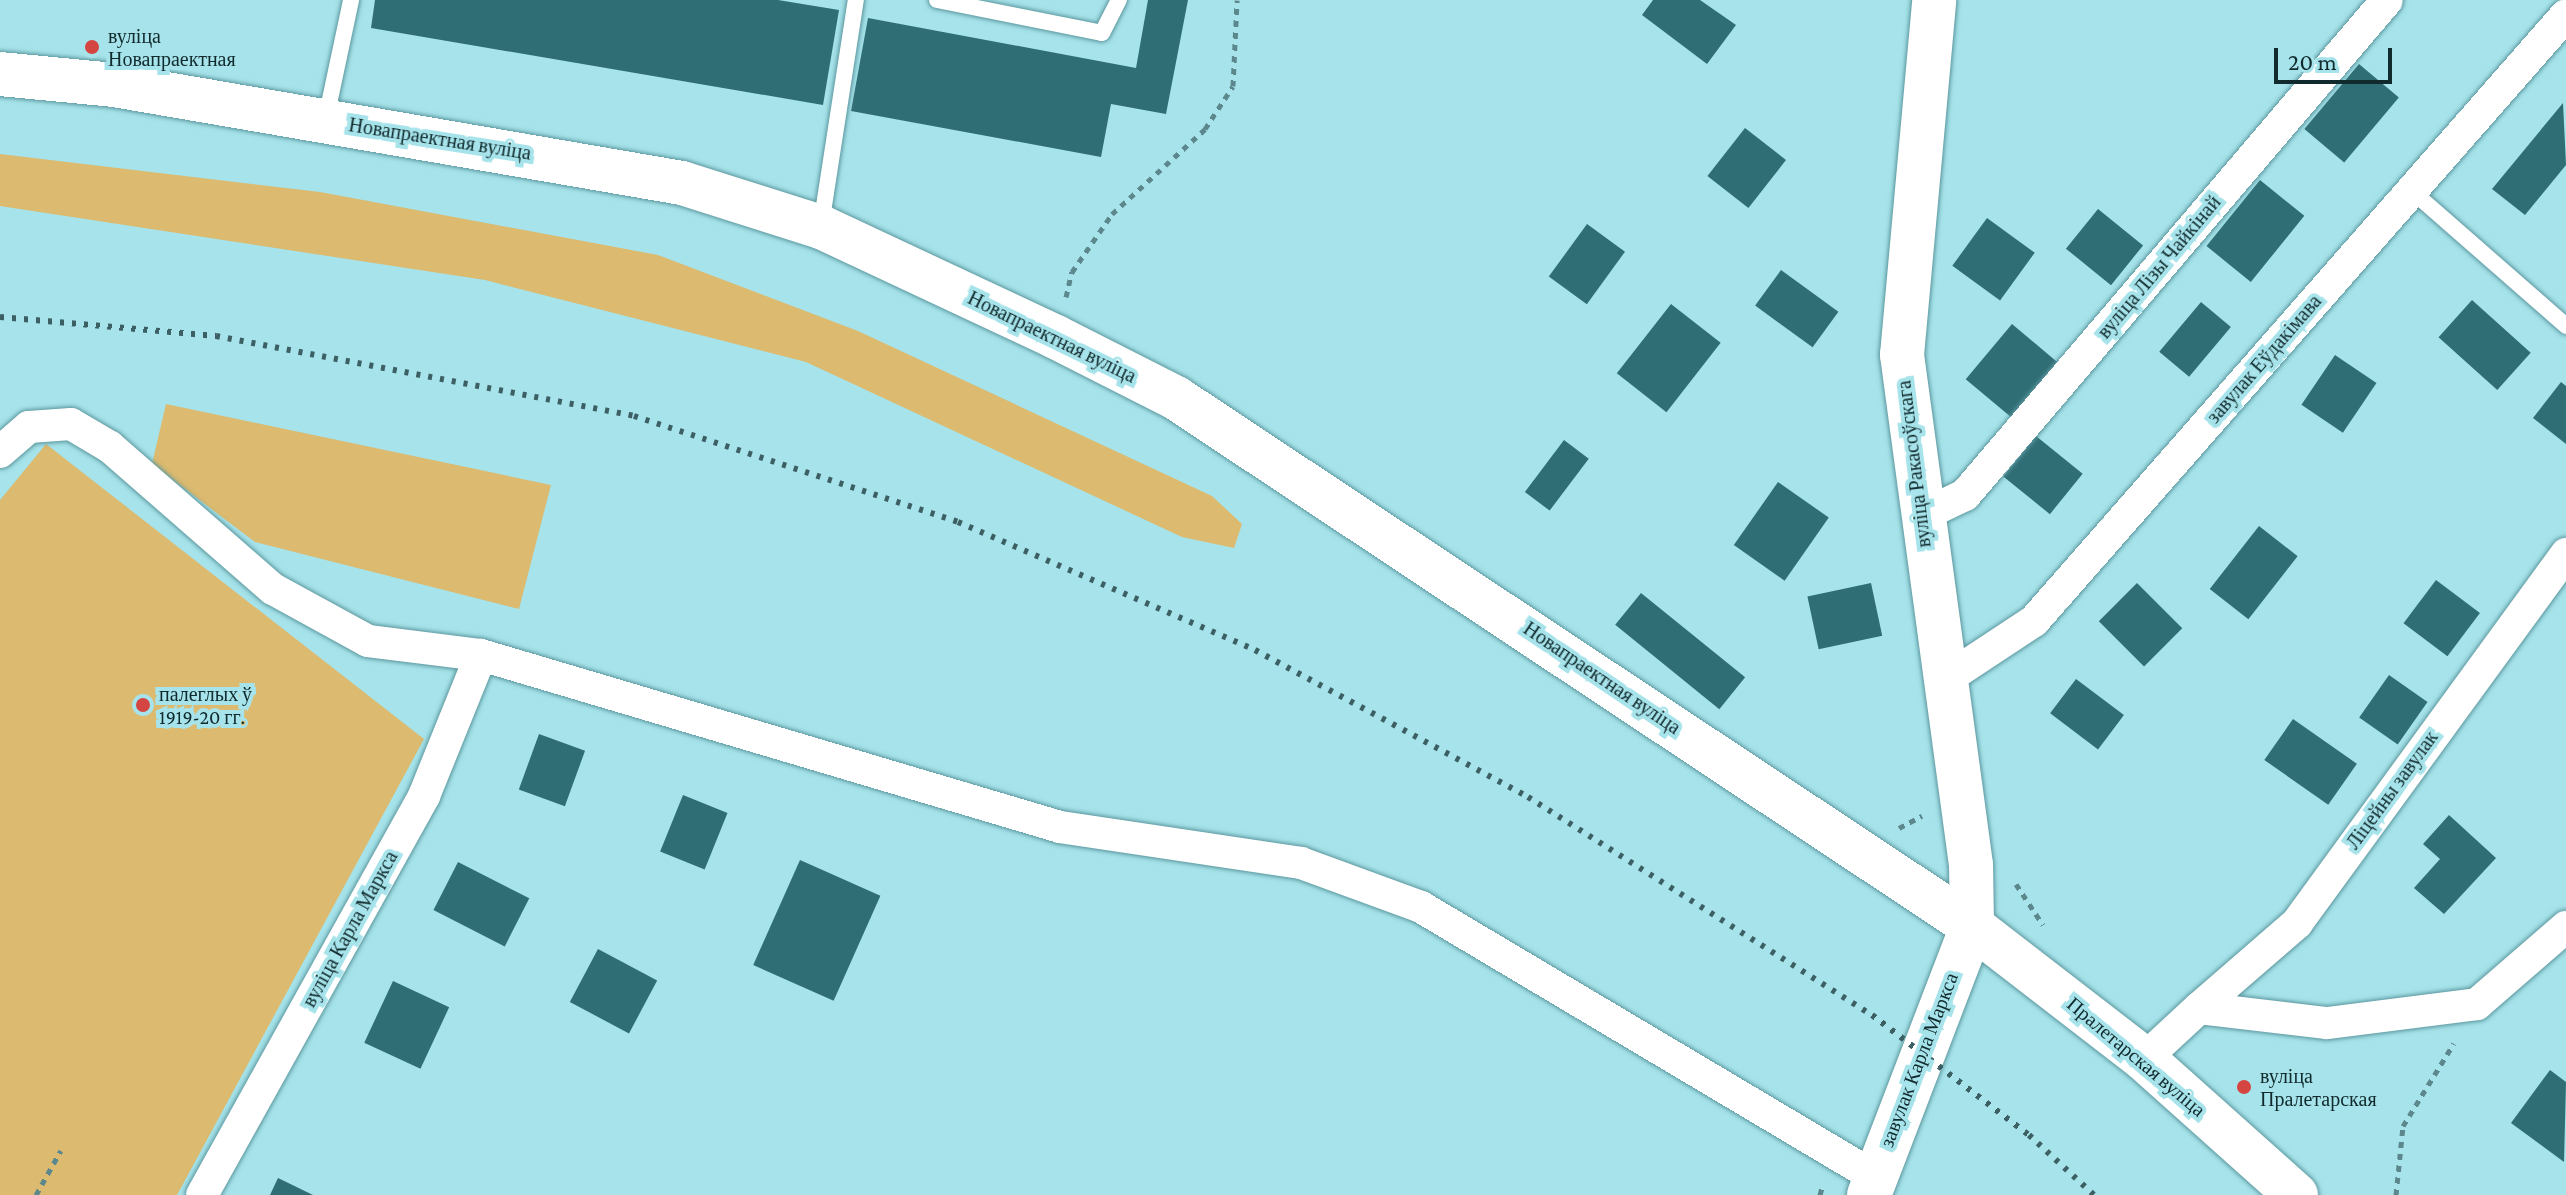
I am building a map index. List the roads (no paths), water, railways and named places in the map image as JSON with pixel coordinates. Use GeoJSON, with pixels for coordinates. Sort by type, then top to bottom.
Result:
{"type":"FeatureCollection","features":[{"type":"Feature","properties":{"kind":"street","name":"вуліца Ракасоўскага"},"geometry":{"type":"LineString","coordinates":[[1934,0],[1902,355],[1919,517],[1971,865],[1972,926]]}},
{"type":"Feature","properties":{"kind":"street","name":"вуліца Лізы Чайкінай"},"geometry":{"type":"LineString","coordinates":[[1919,517],[1965,495],[2387,0]]}},
{"type":"Feature","properties":{"kind":"street","name":"завулак Еўдакімава"},"geometry":{"type":"LineString","coordinates":[[1943,681],[2034,621],[2566,15]]}},
{"type":"Feature","properties":{"kind":"street","name":"Новапраектная вуліца"},"geometry":{"type":"LineString","coordinates":[[0,74],[326,120],[682,183],[821,227],[1056,337],[1176,398],[1972,926]]}},
{"type":"Feature","properties":{"kind":"street"},"geometry":{"type":"LineString","coordinates":[[0,452],[29,427],[71,424],[110,447],[273,589],[368,641],[481,655],[1060,827],[1301,863],[1421,907],[1872,1186]]}},
{"type":"Feature","properties":{"kind":"street","name":"Ліцейны завулак"},"geometry":{"type":"LineString","coordinates":[[2199,1008],[2297,923],[2566,554]]}},
{"type":"Feature","properties":{"kind":"street","name":"вуліца Карла Маркса"},"geometry":{"type":"LineString","coordinates":[[202,1195],[424,796],[481,655]]}},
{"type":"Feature","properties":{"kind":"street","name":"Пралетарская вуліца"},"geometry":{"type":"LineString","coordinates":[[1972,926],[2144,1059],[2296,1195]]}},
{"type":"Feature","properties":{"kind":"street","name":"завулак Карла Маркса"},"geometry":{"type":"LineString","coordinates":[[1872,1186],[1972,926]]}},
{"type":"Feature","properties":{"kind":"street"},"geometry":{"type":"LineString","coordinates":[[2144,1059],[2199,1008],[2327,1023],[2477,1004],[2566,927]]}},
{"type":"Feature","properties":{"kind":"lane"},"geometry":{"type":"LineString","coordinates":[[326,120],[351,0]]}},
{"type":"Feature","properties":{"kind":"lane"},"geometry":{"type":"LineString","coordinates":[[821,227],[856,0]]}},
{"type":"Feature","properties":{"kind":"lane"},"geometry":{"type":"LineString","coordinates":[[937,0],[1102,33],[1119,0]]}},
{"type":"Feature","properties":{"kind":"lane"},"geometry":{"type":"LineString","coordinates":[[2412,191],[2566,326]]}},
{"type":"Feature","properties":{"kind":"railway"},"geometry":{"type":"LineString","coordinates":[[0,317],[216,336],[634,416],[958,522],[1255,650],[1528,797],[1872,1015],[2029,1135],[2094,1195]]}},
{"type":"Feature","properties":{"kind":"place","name":"вуліца Новапраектная"},"geometry":{"type":"Point","coordinates":[92,47]}},
{"type":"Feature","properties":{"kind":"place","name":"палеглых ў 1919-20 гг."},"geometry":{"type":"Point","coordinates":[143,705]}},
{"type":"Feature","properties":{"kind":"place","name":"вуліца Пралетарская"},"geometry":{"type":"Point","coordinates":[2244,1087]}}]}
